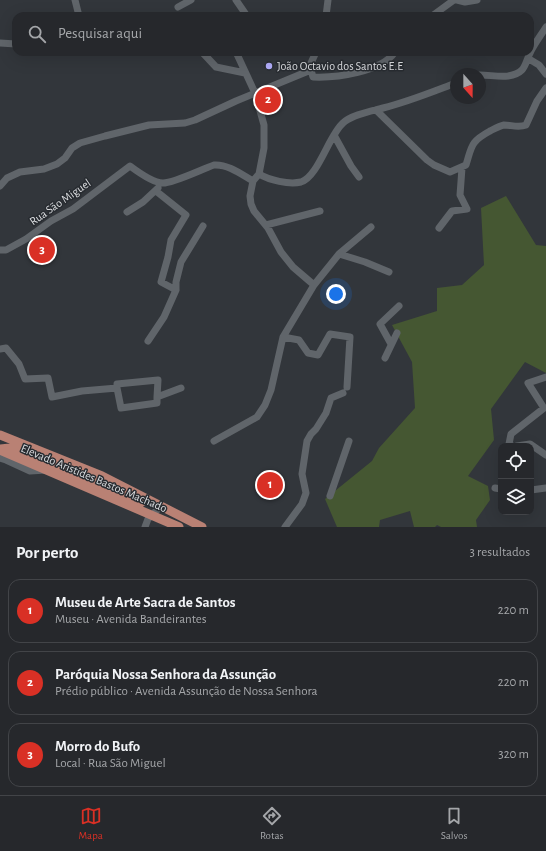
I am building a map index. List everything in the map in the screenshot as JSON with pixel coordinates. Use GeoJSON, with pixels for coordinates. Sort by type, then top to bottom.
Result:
{"type":"FeatureCollection","features":[{"type":"Feature","properties":{"kind":"main road"},"geometry":{"type":"LineString","coordinates":[[0,435],[102,476],[202,527]]}},
{"type":"Feature","properties":{"kind":"main road"},"geometry":{"type":"LineString","coordinates":[[0,450],[6,448],[17,450],[58,466],[136,501],[159,506]]}},
{"type":"Feature","properties":{"kind":"main road","name":"Elevado Aristides Bastos Machado"},"geometry":{"type":"LineString","coordinates":[[0,450],[179,527]]}},
{"type":"Feature","properties":{"kind":"street"},"geometry":{"type":"LineString","coordinates":[[75,0],[78,12]]}},
{"type":"Feature","properties":{"kind":"street"},"geometry":{"type":"LineString","coordinates":[[178,7],[192,0]]}},
{"type":"Feature","properties":{"kind":"street"},"geometry":{"type":"LineString","coordinates":[[236,0],[244,12]]}},
{"type":"Feature","properties":{"kind":"street"},"geometry":{"type":"LineString","coordinates":[[326,12],[328,0]]}},
{"type":"Feature","properties":{"kind":"street"},"geometry":{"type":"LineString","coordinates":[[438,12],[456,0],[465,2],[477,0]]}},
{"type":"Feature","properties":{"kind":"street"},"geometry":{"type":"LineString","coordinates":[[534,46],[546,27]]}},
{"type":"Feature","properties":{"kind":"street"},"geometry":{"type":"LineString","coordinates":[[0,43],[12,44]]}},
{"type":"Feature","properties":{"kind":"street"},"geometry":{"type":"LineString","coordinates":[[206,56],[216,67],[245,72]]}},
{"type":"Feature","properties":{"kind":"street"},"geometry":{"type":"LineString","coordinates":[[238,56],[255,94],[264,125],[264,148],[259,174],[253,181],[250,196],[251,204],[254,211],[266,225],[281,252],[293,267],[314,285]]}},
{"type":"Feature","properties":{"kind":"street"},"geometry":{"type":"LineString","coordinates":[[314,56],[311,63],[313,77],[326,78],[360,71],[385,62],[391,56]]}},
{"type":"Feature","properties":{"kind":"street"},"geometry":{"type":"LineString","coordinates":[[486,75],[501,76],[517,74],[522,71],[529,56]]}},
{"type":"Feature","properties":{"kind":"street"},"geometry":{"type":"LineString","coordinates":[[528,59],[539,65],[546,74]]}},
{"type":"Feature","properties":{"kind":"street"},"geometry":{"type":"LineString","coordinates":[[0,186],[7,178],[20,172],[44,169],[57,164],[66,158],[72,148],[80,143],[149,125],[190,121],[311,70]]}},
{"type":"Feature","properties":{"kind":"street"},"geometry":{"type":"LineString","coordinates":[[259,174],[267,179],[286,182],[302,182],[312,174],[343,122],[450,85]]}},
{"type":"Feature","properties":{"kind":"street"},"geometry":{"type":"LineString","coordinates":[[439,228],[452,211],[466,209],[460,195],[464,167],[473,143],[477,138],[498,127],[504,125],[526,125],[537,102],[546,88]]}},
{"type":"Feature","properties":{"kind":"street"},"geometry":{"type":"LineString","coordinates":[[376,110],[434,165],[450,172],[464,167]]}},
{"type":"Feature","properties":{"kind":"street"},"geometry":{"type":"LineString","coordinates":[[334,135],[351,166],[359,177]]}},
{"type":"Feature","properties":{"kind":"street"},"geometry":{"type":"LineString","coordinates":[[126,212],[143,202],[156,191],[162,183],[171,182],[214,164],[221,164],[229,167],[253,181]]}},
{"type":"Feature","properties":{"kind":"street","name":"Rua São Miguel"},"geometry":{"type":"LineString","coordinates":[[0,250],[6,250],[26,239],[51,221],[73,209],[130,166],[142,175],[162,183]]}},
{"type":"Feature","properties":{"kind":"street"},"geometry":{"type":"LineString","coordinates":[[156,191],[186,215],[171,240],[161,282],[176,290]]}},
{"type":"Feature","properties":{"kind":"street"},"geometry":{"type":"LineString","coordinates":[[266,225],[320,211]]}},
{"type":"Feature","properties":{"kind":"street"},"geometry":{"type":"LineString","coordinates":[[148,341],[164,317],[176,290],[176,282],[181,262],[203,226]]}},
{"type":"Feature","properties":{"kind":"street"},"geometry":{"type":"LineString","coordinates":[[214,441],[257,417],[265,405],[271,390],[283,337],[314,285],[339,254],[371,227]]}},
{"type":"Feature","properties":{"kind":"street"},"geometry":{"type":"LineString","coordinates":[[339,254],[365,262],[389,272]]}},
{"type":"Feature","properties":{"kind":"street"},"geometry":{"type":"LineString","coordinates":[[391,344],[380,324],[400,306]]}},
{"type":"Feature","properties":{"kind":"street"},"geometry":{"type":"LineString","coordinates":[[385,358],[397,333]]}},
{"type":"Feature","properties":{"kind":"street"},"geometry":{"type":"LineString","coordinates":[[283,337],[299,340],[308,353],[318,355],[330,334],[350,338],[345,390],[331,398],[326,413],[307,441],[302,474],[306,493],[302,504],[286,526]]}},
{"type":"Feature","properties":{"kind":"street"},"geometry":{"type":"LineString","coordinates":[[0,350],[6,348],[19,364],[25,379],[48,378],[52,397],[79,391],[117,388]]}},
{"type":"Feature","properties":{"kind":"street"},"geometry":{"type":"LineString","coordinates":[[509,443],[511,434],[544,408],[528,382],[546,377]]}},
{"type":"Feature","properties":{"kind":"street"},"geometry":{"type":"LineString","coordinates":[[158,380],[158,397],[157,403],[121,408],[117,384],[158,380]]}},
{"type":"Feature","properties":{"kind":"street"},"geometry":{"type":"LineString","coordinates":[[158,397],[182,388]]}},
{"type":"Feature","properties":{"kind":"street"},"geometry":{"type":"LineString","coordinates":[[330,496],[349,441]]}},
{"type":"Feature","properties":{"kind":"street"},"geometry":{"type":"LineString","coordinates":[[534,447],[546,455]]}},
{"type":"Feature","properties":{"kind":"street"},"geometry":{"type":"LineString","coordinates":[[0,458],[30,471],[40,471],[58,466]]}},
{"type":"Feature","properties":{"kind":"street"},"geometry":{"type":"LineString","coordinates":[[534,490],[546,488]]}},
{"type":"Feature","properties":{"kind":"street"},"geometry":{"type":"LineString","coordinates":[[144,527],[148,518],[159,506]]}},
{"type":"Feature","properties":{"kind":"green space"},"geometry":{"type":"Polygon","coordinates":[[[506,196],[536,245],[546,246],[546,373],[525,362],[491,409],[494,440],[468,476],[488,486],[490,500],[476,520],[477,527],[441,527],[437,525],[435,527],[414,527],[410,511],[380,520],[379,527],[337,527],[325,499],[372,461],[379,448],[415,408],[412,362],[392,325],[437,311],[437,288],[462,285],[484,265],[481,208],[506,196]]]}},
{"type":"Feature","properties":{"kind":"place","name":"João Octavio dos Santos E.E"},"geometry":{"type":"Point","coordinates":[269,66]}},
{"type":"Feature","properties":{"kind":"place","name":"Paróquia Nossa Senhora da Assunção"},"geometry":{"type":"Point","coordinates":[268,100]}},
{"type":"Feature","properties":{"kind":"place","name":"Morro do Bufo"},"geometry":{"type":"Point","coordinates":[42,250]}},
{"type":"Feature","properties":{"kind":"place","name":"Museu de Arte Sacra de Santos"},"geometry":{"type":"Point","coordinates":[270,485]}}]}
